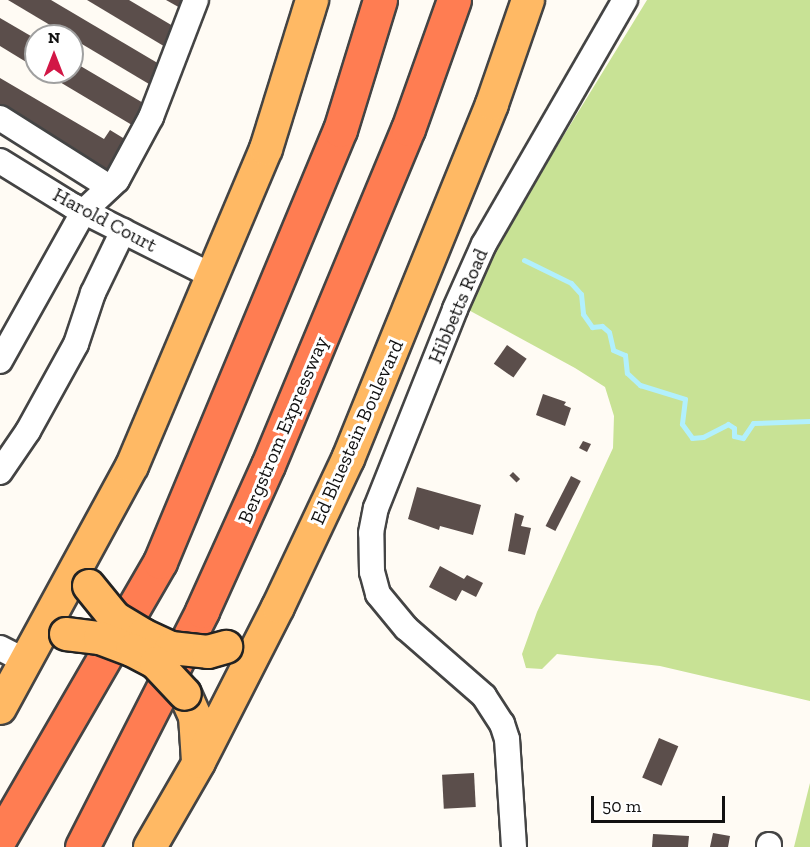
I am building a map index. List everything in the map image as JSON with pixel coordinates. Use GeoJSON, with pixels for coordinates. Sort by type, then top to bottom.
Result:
{"type":"FeatureCollection","features":[{"type":"Feature","properties":{"kind":"highway"},"geometry":{"type":"LineString","coordinates":[[0,838],[160,562],[340,129],[380,0]]}},
{"type":"Feature","properties":{"kind":"highway","name":"Bergstrom Expressway"},"geometry":{"type":"LineString","coordinates":[[82,847],[202,611],[268,465],[408,129],[454,0]]}},
{"type":"Feature","properties":{"kind":"main road"},"geometry":{"type":"LineString","coordinates":[[0,708],[13,655],[88,547],[132,466],[266,149],[312,0]]}},
{"type":"Feature","properties":{"kind":"main road","name":"Ed Bluestein Boulevard"},"geometry":{"type":"LineString","coordinates":[[150,847],[198,762],[278,607],[348,459],[433,255],[492,104],[528,0]]}},
{"type":"Feature","properties":{"kind":"main road"},"geometry":{"type":"LineString","coordinates":[[88,547],[90,586],[115,618],[171,648],[208,652],[226,647],[249,633],[278,607]]}},
{"type":"Feature","properties":{"kind":"main road"},"geometry":{"type":"LineString","coordinates":[[13,655],[66,634],[100,638],[132,650],[156,663],[185,694],[195,716],[198,762]]}},
{"type":"Feature","properties":{"kind":"street"},"geometry":{"type":"LineString","coordinates":[[0,362],[84,211],[117,180],[151,117],[196,0]]}},
{"type":"Feature","properties":{"kind":"street","name":"Hibbetts Road"},"geometry":{"type":"LineString","coordinates":[[514,847],[507,739],[502,724],[484,696],[406,628],[378,594],[372,572],[371,533],[376,508],[455,309],[484,244],[625,0]]}},
{"type":"Feature","properties":{"kind":"street"},"geometry":{"type":"LineString","coordinates":[[0,118],[109,187]]}},
{"type":"Feature","properties":{"kind":"street","name":"Harold Court"},"geometry":{"type":"LineString","coordinates":[[0,161],[84,211],[212,276]]}},
{"type":"Feature","properties":{"kind":"street"},"geometry":{"type":"LineString","coordinates":[[0,472],[28,431],[76,344],[93,293],[123,231]]}},
{"type":"Feature","properties":{"kind":"green space"},"geometry":{"type":"Polygon","coordinates":[[[647,0],[810,0],[810,701],[660,666],[557,654],[542,669],[526,668],[522,654],[537,612],[613,448],[614,416],[605,387],[575,368],[463,307],[507,228],[647,0]]]}},
{"type":"Feature","properties":{"kind":"green space"},"geometry":{"type":"Polygon","coordinates":[[[810,783],[810,847],[794,847],[810,783]]]}},
{"type":"Feature","properties":{"kind":"building"},"geometry":{"type":"Polygon","coordinates":[[[8,0],[51,0],[166,68],[154,87],[84,45],[84,24],[48,24],[8,0]]]}},
{"type":"Feature","properties":{"kind":"building"},"geometry":{"type":"Polygon","coordinates":[[[87,0],[129,0],[178,29],[167,48],[87,0]]]}},
{"type":"Feature","properties":{"kind":"building"},"geometry":{"type":"Polygon","coordinates":[[[166,0],[187,0],[182,9],[166,0]]]}},
{"type":"Feature","properties":{"kind":"building"},"geometry":{"type":"Polygon","coordinates":[[[0,18],[24,32],[24,61],[0,46],[0,18]]]}},
{"type":"Feature","properties":{"kind":"building"},"geometry":{"type":"Polygon","coordinates":[[[84,68],[150,107],[137,128],[63,84],[84,84],[84,68]]]}},
{"type":"Feature","properties":{"kind":"building"},"geometry":{"type":"Polygon","coordinates":[[[0,78],[104,139],[110,130],[128,141],[113,175],[0,109],[0,78]]]}},
{"type":"Feature","properties":{"kind":"building"},"geometry":{"type":"Polygon","coordinates":[[[507,345],[527,359],[513,378],[494,364],[507,345]]]}},
{"type":"Feature","properties":{"kind":"building"},"geometry":{"type":"Polygon","coordinates":[[[543,394],[566,402],[564,405],[571,408],[565,426],[536,415],[543,394]]]}},
{"type":"Feature","properties":{"kind":"building"},"geometry":{"type":"Polygon","coordinates":[[[583,441],[591,444],[587,452],[579,448],[583,441]]]}},
{"type":"Feature","properties":{"kind":"building"},"geometry":{"type":"Polygon","coordinates":[[[513,472],[520,479],[517,483],[509,476],[513,472]]]}},
{"type":"Feature","properties":{"kind":"building"},"geometry":{"type":"Polygon","coordinates":[[[571,476],[581,481],[555,531],[546,526],[571,476]]]}},
{"type":"Feature","properties":{"kind":"building"},"geometry":{"type":"Polygon","coordinates":[[[417,487],[481,505],[473,535],[440,526],[439,530],[408,519],[417,487]]]}},
{"type":"Feature","properties":{"kind":"building"},"geometry":{"type":"Polygon","coordinates":[[[515,513],[524,516],[521,526],[531,528],[525,555],[508,551],[515,513]]]}},
{"type":"Feature","properties":{"kind":"building"},"geometry":{"type":"Polygon","coordinates":[[[440,566],[464,579],[467,575],[483,583],[476,597],[462,590],[456,601],[429,587],[440,566]]]}},
{"type":"Feature","properties":{"kind":"building"},"geometry":{"type":"Polygon","coordinates":[[[659,738],[678,746],[662,786],[642,778],[659,738]]]}},
{"type":"Feature","properties":{"kind":"building"},"geometry":{"type":"Polygon","coordinates":[[[474,773],[476,807],[444,809],[442,775],[474,773]]]}},
{"type":"Feature","properties":{"kind":"building"},"geometry":{"type":"Polygon","coordinates":[[[713,833],[730,836],[728,847],[710,847],[713,833]]]}},
{"type":"Feature","properties":{"kind":"building"},"geometry":{"type":"Polygon","coordinates":[[[653,834],[689,836],[688,847],[652,847],[653,834]]]}},
{"type":"Feature","properties":{"kind":"waterway"},"geometry":{"type":"LineString","coordinates":[[524,260],[571,283],[581,294],[583,314],[592,327],[602,326],[609,332],[613,350],[625,355],[627,373],[640,385],[685,399],[682,424],[692,438],[703,437],[728,424],[734,428],[734,436],[743,438],[753,423],[810,421]]}}]}
